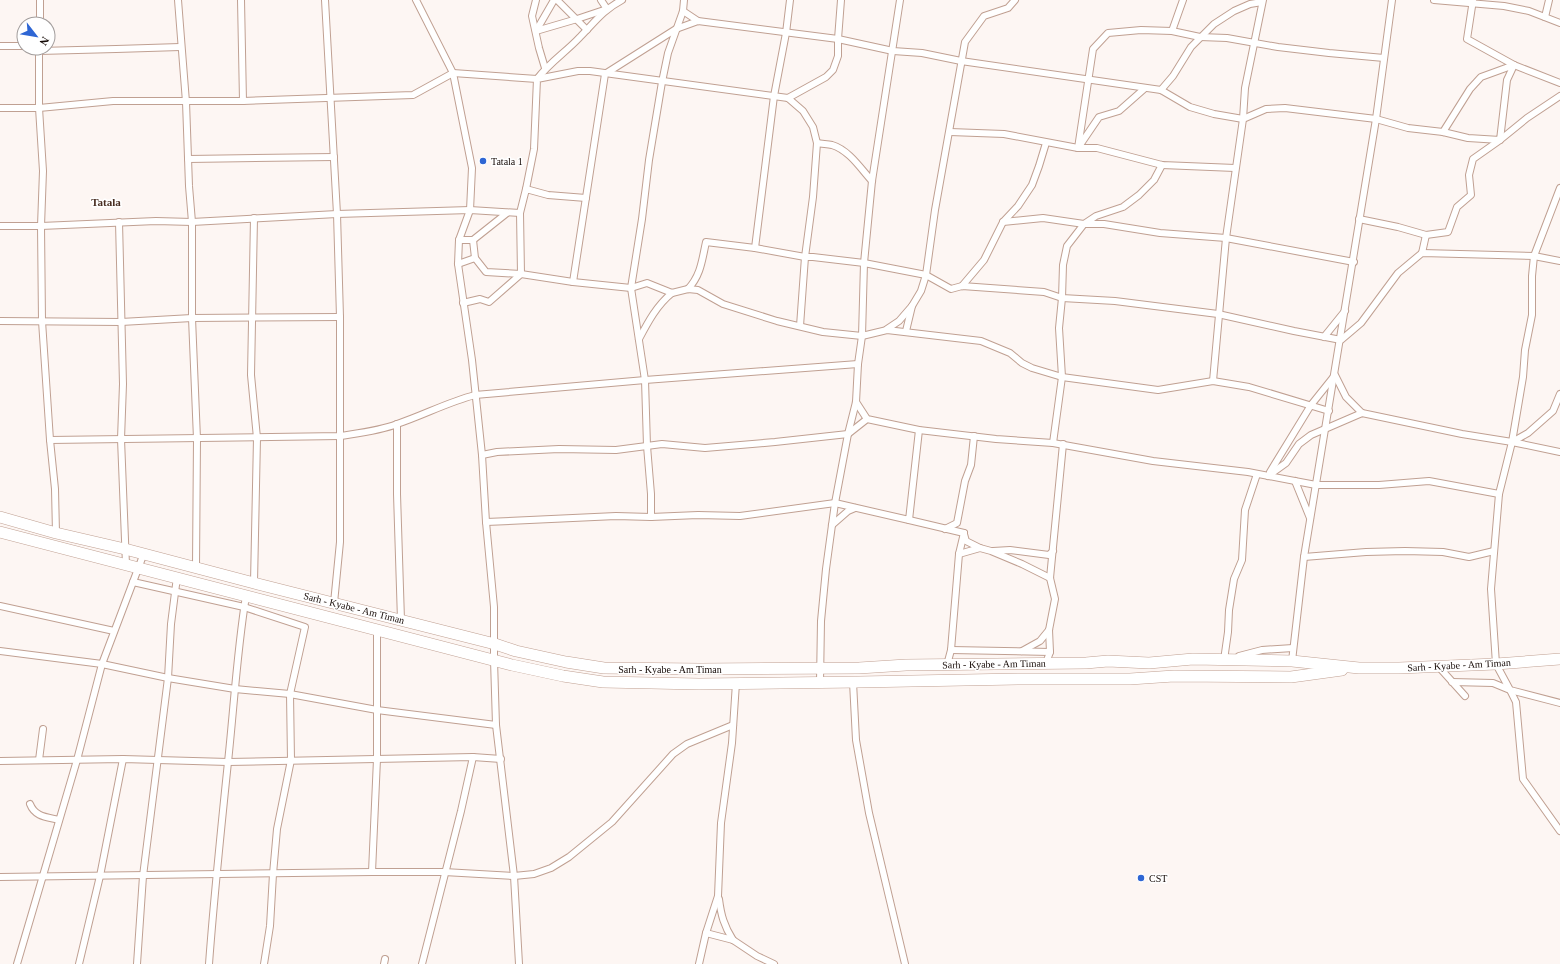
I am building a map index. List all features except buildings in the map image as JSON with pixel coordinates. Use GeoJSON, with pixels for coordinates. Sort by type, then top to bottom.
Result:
{"type":"FeatureCollection","features":[{"type":"Feature","properties":{"kind":"highway","name":"Sarh - Kyabe - Am Timan"},"geometry":{"type":"LineString","coordinates":[[0,517],[56,533],[126,548],[254,583],[495,644],[516,651],[566,662],[604,668],[820,668],[1046,664],[1108,661],[1149,663],[1193,659],[1292,661],[1358,668]]}},
{"type":"Feature","properties":{"kind":"highway","name":"Sarh - Kyabe - Am Timan"},"geometry":{"type":"LineString","coordinates":[[0,532],[494,660],[563,676],[603,682],[736,683],[1021,678],[1130,679],[1174,676],[1291,677],[1358,668],[1496,664],[1560,659]]}},
{"type":"Feature","properties":{"kind":"street"},"geometry":{"type":"LineString","coordinates":[[40,0],[40,16]]}},
{"type":"Feature","properties":{"kind":"street"},"geometry":{"type":"LineString","coordinates":[[178,0],[180,46],[186,102],[192,222],[192,318],[196,439],[196,567]]}},
{"type":"Feature","properties":{"kind":"street"},"geometry":{"type":"LineString","coordinates":[[241,0],[243,101]]}},
{"type":"Feature","properties":{"kind":"street"},"geometry":{"type":"LineString","coordinates":[[325,0],[337,214],[340,317],[340,542],[334,603]]}},
{"type":"Feature","properties":{"kind":"street"},"geometry":{"type":"LineString","coordinates":[[416,0],[452,73],[472,168],[470,210],[459,240],[458,264],[472,360],[482,455],[486,522],[494,606],[496,725],[514,876],[519,964]]}},
{"type":"Feature","properties":{"kind":"street"},"geometry":{"type":"LineString","coordinates":[[536,0],[532,16],[545,68]]}},
{"type":"Feature","properties":{"kind":"street"},"geometry":{"type":"LineString","coordinates":[[536,31],[555,0],[587,30]]}},
{"type":"Feature","properties":{"kind":"street"},"geometry":{"type":"LineString","coordinates":[[601,0],[607,9]]}},
{"type":"Feature","properties":{"kind":"street"},"geometry":{"type":"LineString","coordinates":[[536,31],[577,20],[607,9],[622,0]]}},
{"type":"Feature","properties":{"kind":"street"},"geometry":{"type":"LineString","coordinates":[[650,518],[651,494],[647,446],[645,380],[631,288],[642,219],[649,160],[662,82],[668,53],[683,11],[684,0]]}},
{"type":"Feature","properties":{"kind":"street"},"geometry":{"type":"LineString","coordinates":[[755,248],[774,96],[786,33],[790,0]]}},
{"type":"Feature","properties":{"kind":"street"},"geometry":{"type":"LineString","coordinates":[[788,98],[826,77],[833,70],[838,56],[838,39],[842,0]]}},
{"type":"Feature","properties":{"kind":"street"},"geometry":{"type":"LineString","coordinates":[[820,682],[822,614],[832,525],[848,434],[856,402],[858,364],[862,336],[864,264],[872,181],[900,0]]}},
{"type":"Feature","properties":{"kind":"street"},"geometry":{"type":"LineString","coordinates":[[887,330],[899,321],[912,306],[921,291],[926,275],[935,210],[965,42],[984,16],[1008,8],[1016,0]]}},
{"type":"Feature","properties":{"kind":"street"},"geometry":{"type":"LineString","coordinates":[[1172,31],[1183,0]]}},
{"type":"Feature","properties":{"kind":"street"},"geometry":{"type":"LineString","coordinates":[[1292,661],[1304,557],[1354,262],[1359,219],[1376,119],[1392,0]]}},
{"type":"Feature","properties":{"kind":"street"},"geometry":{"type":"LineString","coordinates":[[1434,0],[1473,2],[1504,6],[1529,12],[1560,23]]}},
{"type":"Feature","properties":{"kind":"street"},"geometry":{"type":"LineString","coordinates":[[1545,17],[1549,0]]}},
{"type":"Feature","properties":{"kind":"street"},"geometry":{"type":"LineString","coordinates":[[1161,90],[1173,76],[1191,47],[1214,24],[1234,11],[1250,4],[1262,1],[1245,88],[1226,238],[1212,381]]}},
{"type":"Feature","properties":{"kind":"street"},"geometry":{"type":"LineString","coordinates":[[1473,2],[1467,39],[1514,65],[1560,83]]}},
{"type":"Feature","properties":{"kind":"street"},"geometry":{"type":"LineString","coordinates":[[463,303],[480,300],[489,302],[521,274],[520,213],[534,148],[537,79],[545,68],[579,38],[607,9]]}},
{"type":"Feature","properties":{"kind":"street"},"geometry":{"type":"LineString","coordinates":[[683,11],[698,21],[838,39],[893,51],[922,52],[961,61],[1144,89],[1161,90],[1190,107],[1214,114],[1242,119],[1266,109],[1285,108],[1376,119],[1408,128],[1443,132],[1468,138],[1500,140]]}},
{"type":"Feature","properties":{"kind":"street"},"geometry":{"type":"LineString","coordinates":[[573,282],[605,74],[676,29],[698,21]]}},
{"type":"Feature","properties":{"kind":"street"},"geometry":{"type":"LineString","coordinates":[[1078,148],[1093,48],[1108,33],[1141,30],[1172,31],[1200,37],[1227,38],[1329,53],[1384,58]]}},
{"type":"Feature","properties":{"kind":"street"},"geometry":{"type":"LineString","coordinates":[[0,46],[16,46]]}},
{"type":"Feature","properties":{"kind":"street"},"geometry":{"type":"LineString","coordinates":[[56,49],[180,46]]}},
{"type":"Feature","properties":{"kind":"street"},"geometry":{"type":"LineString","coordinates":[[39,56],[39,108],[43,171],[41,226],[42,321],[50,440],[55,489],[56,533]]}},
{"type":"Feature","properties":{"kind":"street"},"geometry":{"type":"LineString","coordinates":[[1443,132],[1470,89],[1481,77],[1514,65]]}},
{"type":"Feature","properties":{"kind":"street"},"geometry":{"type":"LineString","coordinates":[[1500,140],[1508,80],[1514,65]]}},
{"type":"Feature","properties":{"kind":"street"},"geometry":{"type":"LineString","coordinates":[[0,108],[39,108],[113,101],[243,101],[412,95],[452,73],[537,79],[578,71],[788,98],[803,111],[813,127],[817,143],[813,197],[805,257],[800,326]]}},
{"type":"Feature","properties":{"kind":"street"},"geometry":{"type":"LineString","coordinates":[[1078,148],[1099,118],[1119,111],[1144,89]]}},
{"type":"Feature","properties":{"kind":"street"},"geometry":{"type":"LineString","coordinates":[[1359,219],[1398,227],[1426,235],[1448,232],[1457,207],[1471,195],[1469,175],[1473,159],[1527,118],[1560,96]]}},
{"type":"Feature","properties":{"kind":"street"},"geometry":{"type":"LineString","coordinates":[[950,132],[1004,134],[1078,148],[1097,148],[1162,165],[1235,168]]}},
{"type":"Feature","properties":{"kind":"street"},"geometry":{"type":"LineString","coordinates":[[817,143],[834,145],[857,164],[872,181]]}},
{"type":"Feature","properties":{"kind":"street"},"geometry":{"type":"LineString","coordinates":[[962,286],[984,260],[1003,222],[1018,206],[1032,185],[1046,143]]}},
{"type":"Feature","properties":{"kind":"street"},"geometry":{"type":"LineString","coordinates":[[188,159],[334,157]]}},
{"type":"Feature","properties":{"kind":"street"},"geometry":{"type":"LineString","coordinates":[[1053,443],[1062,377],[1059,328],[1063,265],[1067,246],[1084,224],[1096,216],[1122,207],[1139,195],[1154,180],[1162,165]]}},
{"type":"Feature","properties":{"kind":"street"},"geometry":{"type":"LineString","coordinates":[[1560,188],[1534,256],[1532,276],[1532,314],[1525,350],[1523,377],[1512,442],[1499,494],[1491,589],[1496,664],[1516,702],[1523,779],[1560,831]]}},
{"type":"Feature","properties":{"kind":"street"},"geometry":{"type":"LineString","coordinates":[[526,189],[548,194],[586,198]]}},
{"type":"Feature","properties":{"kind":"street"},"geometry":{"type":"LineString","coordinates":[[0,226],[41,226],[156,221],[192,222],[337,214],[470,210],[520,213]]}},
{"type":"Feature","properties":{"kind":"street"},"geometry":{"type":"LineString","coordinates":[[459,240],[473,240],[507,213]]}},
{"type":"Feature","properties":{"kind":"street"},"geometry":{"type":"LineString","coordinates":[[254,218],[251,375],[257,438],[254,583]]}},
{"type":"Feature","properties":{"kind":"street"},"geometry":{"type":"LineString","coordinates":[[1003,222],[1043,218],[1084,224],[1104,224],[1160,233],[1226,238],[1354,262]]}},
{"type":"Feature","properties":{"kind":"street"},"geometry":{"type":"LineString","coordinates":[[119,222],[123,384],[122,439],[126,564]]}},
{"type":"Feature","properties":{"kind":"street"},"geometry":{"type":"LineString","coordinates":[[1341,340],[1361,323],[1398,272],[1422,253],[1426,235]]}},
{"type":"Feature","properties":{"kind":"street"},"geometry":{"type":"LineString","coordinates":[[473,240],[474,258],[486,272],[521,274],[573,282],[631,288],[647,283],[672,292],[688,289],[698,290],[723,304],[777,321],[823,332],[862,336],[887,330],[906,331],[981,341],[1010,353],[1022,363],[1032,368],[1062,377],[1158,390],[1212,381],[1249,387],[1329,410]]}},
{"type":"Feature","properties":{"kind":"street"},"geometry":{"type":"LineString","coordinates":[[688,289],[695,281],[701,268],[706,242],[755,248],[805,257],[864,264],[926,275],[952,289],[962,286],[1044,292],[1062,298],[1115,301],[1218,314],[1341,340]]}},
{"type":"Feature","properties":{"kind":"street"},"geometry":{"type":"LineString","coordinates":[[1422,253],[1534,256],[1560,261]]}},
{"type":"Feature","properties":{"kind":"street"},"geometry":{"type":"LineString","coordinates":[[458,264],[474,258]]}},
{"type":"Feature","properties":{"kind":"street"},"geometry":{"type":"LineString","coordinates":[[695,281],[698,290]]}},
{"type":"Feature","properties":{"kind":"street"},"geometry":{"type":"LineString","coordinates":[[639,340],[651,317],[663,300],[672,292]]}},
{"type":"Feature","properties":{"kind":"street"},"geometry":{"type":"LineString","coordinates":[[906,331],[912,306]]}},
{"type":"Feature","properties":{"kind":"street"},"geometry":{"type":"LineString","coordinates":[[1324,337],[1346,309]]}},
{"type":"Feature","properties":{"kind":"street"},"geometry":{"type":"LineString","coordinates":[[0,321],[42,321],[68,323],[192,318],[340,317]]}},
{"type":"Feature","properties":{"kind":"street"},"geometry":{"type":"LineString","coordinates":[[50,440],[340,436],[380,429],[397,424],[455,400],[475,395],[645,380],[858,364]]}},
{"type":"Feature","properties":{"kind":"street"},"geometry":{"type":"LineString","coordinates":[[1268,476],[1311,405],[1335,375]]}},
{"type":"Feature","properties":{"kind":"street"},"geometry":{"type":"LineString","coordinates":[[1335,375],[1346,397],[1362,413],[1462,434],[1560,452]]}},
{"type":"Feature","properties":{"kind":"street"},"geometry":{"type":"LineString","coordinates":[[1512,442],[1528,433],[1552,411],[1560,394]]}},
{"type":"Feature","properties":{"kind":"street"},"geometry":{"type":"LineString","coordinates":[[856,402],[867,419],[919,430],[1063,444],[1153,461],[1257,474],[1316,485],[1379,485],[1429,481],[1499,494]]}},
{"type":"Feature","properties":{"kind":"street"},"geometry":{"type":"LineString","coordinates":[[1268,476],[1286,463],[1299,444],[1311,435],[1362,413]]}},
{"type":"Feature","properties":{"kind":"street"},"geometry":{"type":"LineString","coordinates":[[482,455],[497,452],[559,449],[616,450],[662,444],[704,448],[775,442],[848,434],[867,419]]}},
{"type":"Feature","properties":{"kind":"street"},"geometry":{"type":"LineString","coordinates":[[397,424],[397,494],[402,620]]}},
{"type":"Feature","properties":{"kind":"street"},"geometry":{"type":"LineString","coordinates":[[909,520],[919,430]]}},
{"type":"Feature","properties":{"kind":"street"},"geometry":{"type":"LineString","coordinates":[[946,529],[957,523],[965,481],[971,465],[974,436]]}},
{"type":"Feature","properties":{"kind":"street"},"geometry":{"type":"LineString","coordinates":[[1046,664],[1050,652],[1049,630],[1055,599],[1050,578],[1063,444]]}},
{"type":"Feature","properties":{"kind":"street"},"geometry":{"type":"LineString","coordinates":[[1257,474],[1245,510],[1242,560],[1234,579],[1224,660],[1262,650],[1293,648]]}},
{"type":"Feature","properties":{"kind":"street"},"geometry":{"type":"LineString","coordinates":[[1295,481],[1310,518]]}},
{"type":"Feature","properties":{"kind":"street"},"geometry":{"type":"LineString","coordinates":[[486,522],[616,516],[650,518],[698,515],[740,516],[835,503],[964,532]]}},
{"type":"Feature","properties":{"kind":"street"},"geometry":{"type":"LineString","coordinates":[[832,525],[848,511],[857,508]]}},
{"type":"Feature","properties":{"kind":"street"},"geometry":{"type":"LineString","coordinates":[[964,532],[966,541],[1050,578]]}},
{"type":"Feature","properties":{"kind":"street"},"geometry":{"type":"LineString","coordinates":[[947,665],[951,650],[959,554],[964,532]]}},
{"type":"Feature","properties":{"kind":"street"},"geometry":{"type":"LineString","coordinates":[[959,554],[980,548]]}},
{"type":"Feature","properties":{"kind":"street"},"geometry":{"type":"LineString","coordinates":[[991,551],[1010,550],[1049,555],[1053,551]]}},
{"type":"Feature","properties":{"kind":"street"},"geometry":{"type":"LineString","coordinates":[[1304,557],[1366,552],[1443,552],[1469,557],[1494,551]]}},
{"type":"Feature","properties":{"kind":"street"},"geometry":{"type":"LineString","coordinates":[[17,964],[102,664],[144,553]]}},
{"type":"Feature","properties":{"kind":"street"},"geometry":{"type":"LineString","coordinates":[[137,964],[143,876],[168,678],[171,624],[177,577]]}},
{"type":"Feature","properties":{"kind":"street"},"geometry":{"type":"LineString","coordinates":[[133,582],[244,608],[305,627],[290,694],[291,760],[277,829],[270,926],[264,964]]}},
{"type":"Feature","properties":{"kind":"street"},"geometry":{"type":"LineString","coordinates":[[209,964],[216,874],[240,636],[246,596]]}},
{"type":"Feature","properties":{"kind":"street"},"geometry":{"type":"LineString","coordinates":[[276,618],[279,605]]}},
{"type":"Feature","properties":{"kind":"street"},"geometry":{"type":"LineString","coordinates":[[0,606],[114,631]]}},
{"type":"Feature","properties":{"kind":"street"},"geometry":{"type":"LineString","coordinates":[[372,872],[377,759],[377,629]]}},
{"type":"Feature","properties":{"kind":"street"},"geometry":{"type":"LineString","coordinates":[[1021,651],[1040,641],[1049,630]]}},
{"type":"Feature","properties":{"kind":"street"},"geometry":{"type":"LineString","coordinates":[[951,650],[1050,652]]}},
{"type":"Feature","properties":{"kind":"street"},"geometry":{"type":"LineString","coordinates":[[0,651],[102,664],[168,678],[235,689],[290,694],[377,710],[496,725]]}},
{"type":"Feature","properties":{"kind":"street"},"geometry":{"type":"LineString","coordinates":[[1438,666],[1465,696]]}},
{"type":"Feature","properties":{"kind":"street"},"geometry":{"type":"LineString","coordinates":[[853,682],[856,740],[869,813],[906,964]]}},
{"type":"Feature","properties":{"kind":"street"},"geometry":{"type":"LineString","coordinates":[[1452,682],[1493,683],[1510,690],[1560,702]]}},
{"type":"Feature","properties":{"kind":"street"},"geometry":{"type":"LineString","coordinates":[[733,940],[725,928],[721,917],[718,896],[721,822],[733,725],[736,683]]}},
{"type":"Feature","properties":{"kind":"street"},"geometry":{"type":"LineString","coordinates":[[0,877],[372,872],[444,872],[514,876],[534,874],[551,868],[568,858],[612,822],[673,754],[687,744],[733,725]]}},
{"type":"Feature","properties":{"kind":"street"},"geometry":{"type":"LineString","coordinates":[[39,760],[43,729]]}},
{"type":"Feature","properties":{"kind":"street"},"geometry":{"type":"LineString","coordinates":[[0,761],[123,759],[228,762],[473,757],[500,759]]}},
{"type":"Feature","properties":{"kind":"street"},"geometry":{"type":"LineString","coordinates":[[422,964],[444,872],[461,811],[473,757]]}},
{"type":"Feature","properties":{"kind":"street"},"geometry":{"type":"LineString","coordinates":[[79,964],[100,876],[123,759]]}},
{"type":"Feature","properties":{"kind":"street"},"geometry":{"type":"LineString","coordinates":[[30,804],[32,810],[37,815],[59,820]]}},
{"type":"Feature","properties":{"kind":"street"},"geometry":{"type":"LineString","coordinates":[[699,964],[706,933],[718,896]]}},
{"type":"Feature","properties":{"kind":"street"},"geometry":{"type":"LineString","coordinates":[[706,933],[733,940],[757,956],[774,964]]}},
{"type":"Feature","properties":{"kind":"place","name":"Tatala 1"},"geometry":{"type":"Point","coordinates":[483,161]}},
{"type":"Feature","properties":{"kind":"place","name":"CST"},"geometry":{"type":"Point","coordinates":[1141,878]}},
{"type":"Feature","properties":{"kind":"district","name":"Tatala"},"geometry":{"type":"Point","coordinates":[106,202]}}]}
